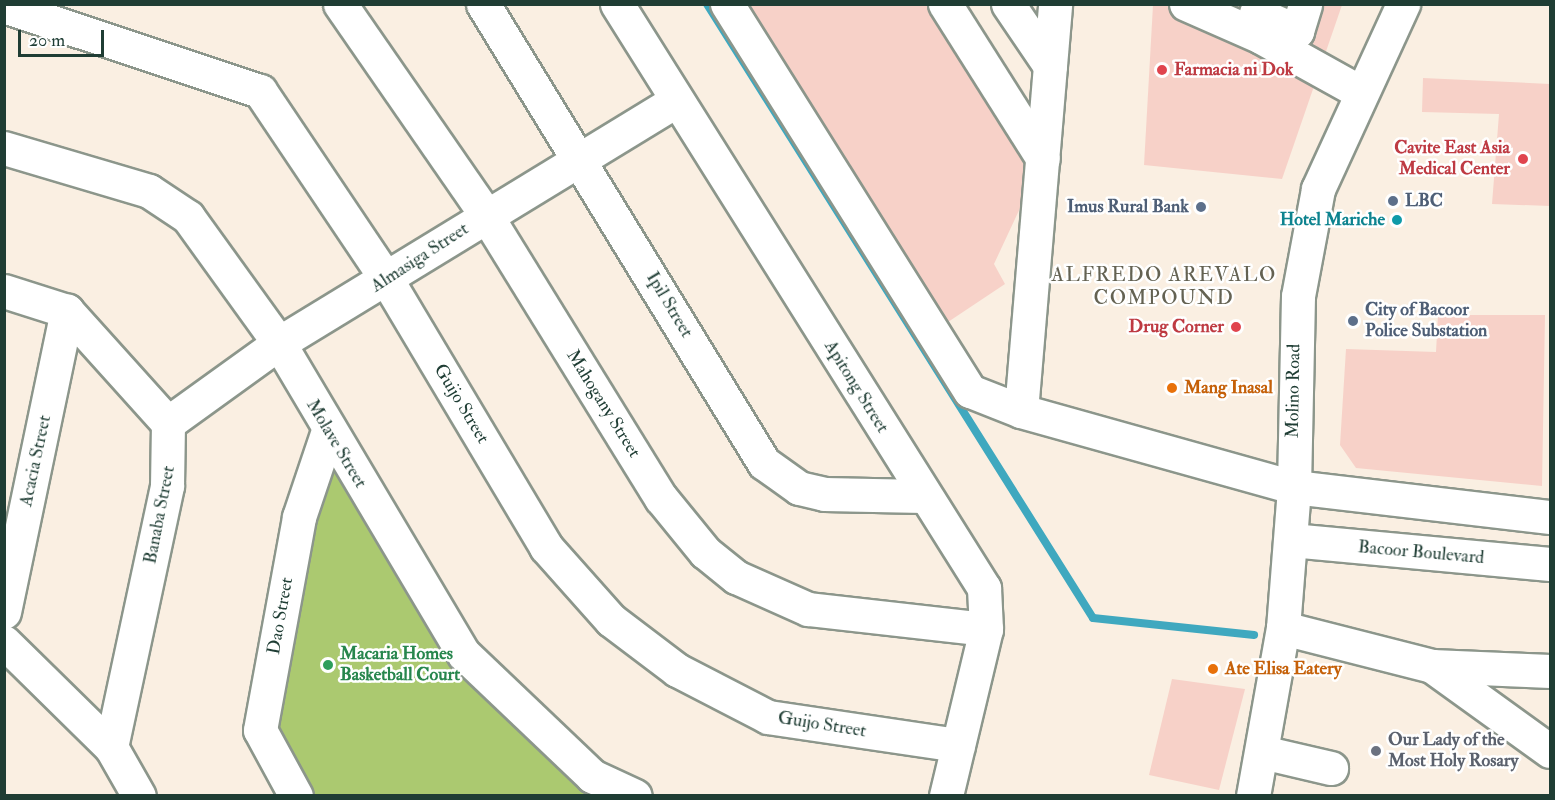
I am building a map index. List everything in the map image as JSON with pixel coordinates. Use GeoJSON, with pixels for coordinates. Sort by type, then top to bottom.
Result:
{"type":"FeatureCollection","features":[{"type":"Feature","properties":{"kind":"street","name":"Mahogany Street"},"geometry":{"type":"LineString","coordinates":[[340,4],[486,215],[661,498],[705,552],[736,577],[808,609],[986,628]]}},
{"type":"Feature","properties":{"kind":"street","name":"Ipil Street"},"geometry":{"type":"LineString","coordinates":[[483,4],[581,159],[764,463],[799,488],[824,494],[924,496]]}},
{"type":"Feature","properties":{"kind":"street","name":"Apitong Street"},"geometry":{"type":"LineString","coordinates":[[617,4],[924,496],[978,575],[987,608],[986,628],[946,795]]}},
{"type":"Feature","properties":{"kind":"street"},"geometry":{"type":"LineString","coordinates":[[727,4],[970,391],[1021,411],[1294,487],[1551,517]]}},
{"type":"Feature","properties":{"kind":"street"},"geometry":{"type":"LineString","coordinates":[[945,4],[1043,159]]}},
{"type":"Feature","properties":{"kind":"street"},"geometry":{"type":"LineString","coordinates":[[1008,4],[1050,66]]}},
{"type":"Feature","properties":{"kind":"street"},"geometry":{"type":"LineString","coordinates":[[1021,411],[1055,4]]}},
{"type":"Feature","properties":{"kind":"street"},"geometry":{"type":"LineString","coordinates":[[1186,4],[1261,37],[1360,92]]}},
{"type":"Feature","properties":{"kind":"street"},"geometry":{"type":"LineString","coordinates":[[1238,4],[1301,18]]}},
{"type":"Feature","properties":{"kind":"street","name":"Molino Road"},"geometry":{"type":"LineString","coordinates":[[1253,795],[1283,628],[1294,487],[1298,296],[1318,189],[1360,92],[1403,4]]}},
{"type":"Feature","properties":{"kind":"street","name":"Guijo Street"},"geometry":{"type":"LineString","coordinates":[[4,6],[260,91],[387,280],[546,547],[611,620],[677,670],[768,717],[958,745]]}},
{"type":"Feature","properties":{"kind":"street","name":"Almasiga Street"},"geometry":{"type":"LineString","coordinates":[[168,423],[279,343],[387,280],[486,215],[676,101]]}},
{"type":"Feature","properties":{"kind":"street","name":"Molave Street"},"geometry":{"type":"LineString","coordinates":[[4,148],[171,201],[188,217],[279,343],[328,431],[464,654],[591,786],[635,795]]}},
{"type":"Feature","properties":{"kind":"street"},"geometry":{"type":"LineString","coordinates":[[4,291],[67,311],[168,423]]}},
{"type":"Feature","properties":{"kind":"street","name":"Acacia Street"},"geometry":{"type":"LineString","coordinates":[[4,612],[67,311]]}},
{"type":"Feature","properties":{"kind":"street","name":"Banaba Street"},"geometry":{"type":"LineString","coordinates":[[111,747],[167,486],[168,423]]}},
{"type":"Feature","properties":{"kind":"street","name":"Dao Street"},"geometry":{"type":"LineString","coordinates":[[296,795],[260,730],[299,517],[328,431]]}},
{"type":"Feature","properties":{"kind":"street","name":"Bacoor Boulevard"},"geometry":{"type":"LineString","coordinates":[[1291,540],[1551,564]]}},
{"type":"Feature","properties":{"kind":"street"},"geometry":{"type":"LineString","coordinates":[[1283,628],[1432,666],[1551,671]]}},
{"type":"Feature","properties":{"kind":"street"},"geometry":{"type":"LineString","coordinates":[[4,642],[111,747],[139,795]]}},
{"type":"Feature","properties":{"kind":"street"},"geometry":{"type":"LineString","coordinates":[[1432,666],[1551,751]]}},
{"type":"Feature","properties":{"kind":"street"},"geometry":{"type":"LineString","coordinates":[[1262,752],[1331,768]]}},
{"type":"Feature","properties":{"kind":"shaded area"},"geometry":{"type":"Polygon","coordinates":[[[727,5],[945,5],[1043,159],[994,264],[1005,284],[933,332],[727,5]]]}},
{"type":"Feature","properties":{"kind":"shaded area"},"geometry":{"type":"Polygon","coordinates":[[[1153,5],[1342,5],[1282,179],[1144,165],[1153,5]]]}},
{"type":"Feature","properties":{"kind":"shaded area","name":"Cavite East Asia Medical Center"},"geometry":{"type":"Polygon","coordinates":[[[1423,78],[1550,84],[1550,206],[1492,204],[1499,114],[1422,112],[1423,78]]]}},
{"type":"Feature","properties":{"kind":"shaded area"},"geometry":{"type":"Polygon","coordinates":[[[1438,315],[1545,315],[1542,486],[1356,468],[1340,445],[1346,349],[1436,352],[1438,315]]]}},
{"type":"Feature","properties":{"kind":"shaded area"},"geometry":{"type":"Polygon","coordinates":[[[1172,679],[1245,689],[1219,790],[1149,775],[1172,679]]]}},
{"type":"Feature","properties":{"kind":"green space"},"geometry":{"type":"Polygon","coordinates":[[[330,446],[455,655],[586,778],[584,795],[304,795],[268,730],[330,446]]]}},
{"type":"Feature","properties":{"kind":"waterway"},"geometry":{"type":"LineString","coordinates":[[707,4],[1093,618],[1254,635]]}},
{"type":"Feature","properties":{"kind":"place","name":"Farmacia ni Dok"},"geometry":{"type":"Point","coordinates":[1162,70]}},
{"type":"Feature","properties":{"kind":"place","name":"Cavite East Asia Medical Center"},"geometry":{"type":"Point","coordinates":[1523,159]}},
{"type":"Feature","properties":{"kind":"place","name":"LBC"},"geometry":{"type":"Point","coordinates":[1393,201]}},
{"type":"Feature","properties":{"kind":"place","name":"Imus Rural Bank"},"geometry":{"type":"Point","coordinates":[1201,207]}},
{"type":"Feature","properties":{"kind":"place","name":"Hotel Mariche"},"geometry":{"type":"Point","coordinates":[1397,220]}},
{"type":"Feature","properties":{"kind":"place","name":"City of Bacoor Police Substation"},"geometry":{"type":"Point","coordinates":[1353,321]}},
{"type":"Feature","properties":{"kind":"place","name":"Drug Corner"},"geometry":{"type":"Point","coordinates":[1236,327]}},
{"type":"Feature","properties":{"kind":"place","name":"Mang Inasal"},"geometry":{"type":"Point","coordinates":[1172,388]}},
{"type":"Feature","properties":{"kind":"place","name":"Macaria Homes Basketball Court"},"geometry":{"type":"Point","coordinates":[328,665]}},
{"type":"Feature","properties":{"kind":"place","name":"Ate Elisa Eatery"},"geometry":{"type":"Point","coordinates":[1213,669]}},
{"type":"Feature","properties":{"kind":"place","name":"Our Lady of the Most Holy Rosary"},"geometry":{"type":"Point","coordinates":[1376,751]}},
{"type":"Feature","properties":{"kind":"district","name":"ALFREDO AREVALO COMPOUND"},"geometry":{"type":"Point","coordinates":[1164,286]}}]}
